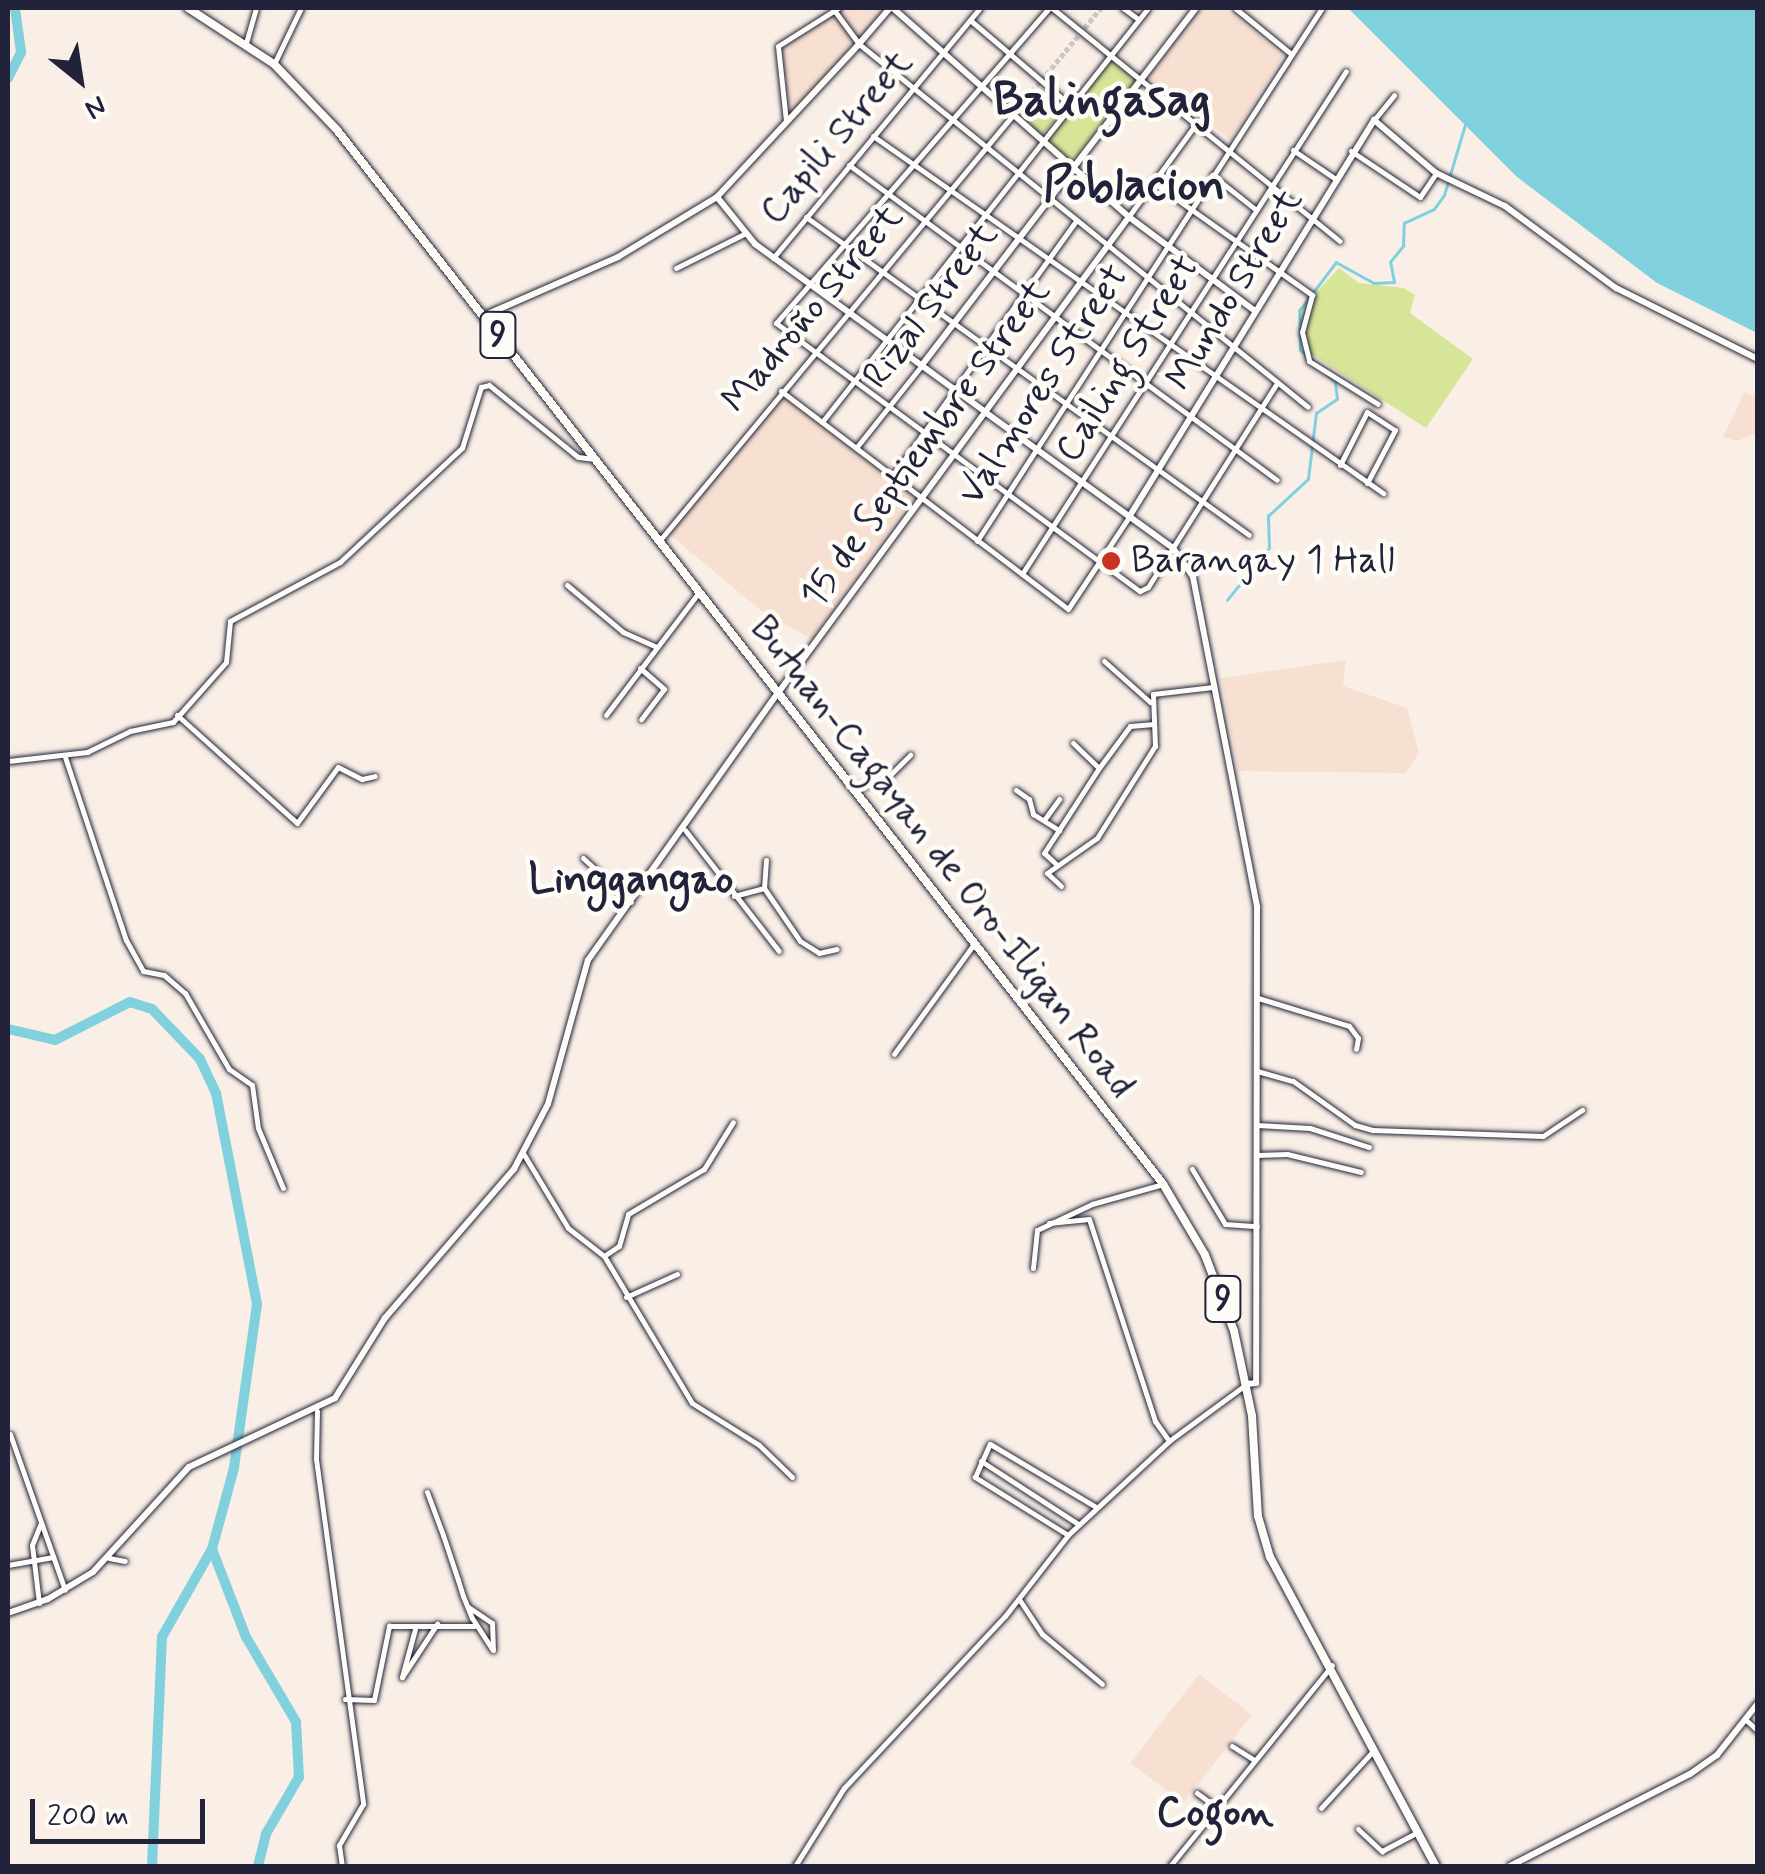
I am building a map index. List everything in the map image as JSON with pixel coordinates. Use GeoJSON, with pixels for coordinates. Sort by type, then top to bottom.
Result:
{"type":"FeatureCollection","features":[{"type":"Feature","properties":{"kind":"highway","name":"Butuan-Cagayan de Oro-Iligan Road"},"geometry":{"type":"LineString","coordinates":[[188,8],[274,64],[338,130],[1163,1184],[1215,1278],[1247,1384],[1265,1543],[1290,1600],[1332,1665],[1436,1866]]}},
{"type":"Feature","properties":{"kind":"street"},"geometry":{"type":"LineString","coordinates":[[246,43],[256,8]]}},
{"type":"Feature","properties":{"kind":"street"},"geometry":{"type":"LineString","coordinates":[[274,64],[301,8]]}},
{"type":"Feature","properties":{"kind":"street"},"geometry":{"type":"LineString","coordinates":[[483,316],[618,257],[717,197],[786,127],[891,8],[1129,217],[1255,311]]}},
{"type":"Feature","properties":{"kind":"street","name":"Capili Street"},"geometry":{"type":"LineString","coordinates":[[773,258],[980,8]]}},
{"type":"Feature","properties":{"kind":"street"},"geometry":{"type":"LineString","coordinates":[[1277,383],[1173,548],[1142,590],[812,351],[778,325],[778,316],[1050,8],[1142,76],[1310,222],[1340,241]]}},
{"type":"Feature","properties":{"kind":"street"},"geometry":{"type":"LineString","coordinates":[[1123,8],[1138,19]]}},
{"type":"Feature","properties":{"kind":"street"},"geometry":{"type":"LineString","coordinates":[[822,422],[1148,8]]}},
{"type":"Feature","properties":{"kind":"street","name":"Rizal Street"},"geometry":{"type":"LineString","coordinates":[[856,448],[1196,8]]}},
{"type":"Feature","properties":{"kind":"street"},"geometry":{"type":"LineString","coordinates":[[1235,8],[1290,53]]}},
{"type":"Feature","properties":{"kind":"street","name":"Valmores Street"},"geometry":{"type":"LineString","coordinates":[[976,541],[1322,8]]}},
{"type":"Feature","properties":{"kind":"street"},"geometry":{"type":"LineString","coordinates":[[786,127],[778,46],[836,9],[859,44],[1308,408]]}},
{"type":"Feature","properties":{"kind":"street"},"geometry":{"type":"LineString","coordinates":[[970,20],[1070,105]]}},
{"type":"Feature","properties":{"kind":"street","name":"Cailing Street"},"geometry":{"type":"LineString","coordinates":[[1022,574],[1084,484],[1188,311],[1346,71]]}},
{"type":"Feature","properties":{"kind":"street","name":"Mundo Street"},"geometry":{"type":"LineString","coordinates":[[1129,517],[1334,178],[1394,95]]}},
{"type":"Feature","properties":{"kind":"street","name":"Madroño Street"},"geometry":{"type":"LineString","coordinates":[[659,541],[812,351],[1012,115]]}},
{"type":"Feature","properties":{"kind":"street"},"geometry":{"type":"LineString","coordinates":[[1374,120],[1439,175],[1506,206],[1616,288],[1758,359]]}},
{"type":"Feature","properties":{"kind":"street","name":"15 de Septiembre Street"},"geometry":{"type":"LineString","coordinates":[[8,1612],[65,1590],[109,1558],[183,1472],[213,1454],[316,1411],[335,1398],[385,1318],[467,1229],[523,1153],[548,1104],[580,978],[631,902],[778,693],[1198,121]]}},
{"type":"Feature","properties":{"kind":"street"},"geometry":{"type":"LineString","coordinates":[[874,136],[915,160],[948,189],[1383,493]]}},
{"type":"Feature","properties":{"kind":"street"},"geometry":{"type":"LineString","coordinates":[[1293,150],[1334,178]]}},
{"type":"Feature","properties":{"kind":"street"},"geometry":{"type":"LineString","coordinates":[[1351,152],[1420,197],[1439,175]]}},
{"type":"Feature","properties":{"kind":"street"},"geometry":{"type":"LineString","coordinates":[[849,165],[1277,480]]}},
{"type":"Feature","properties":{"kind":"street"},"geometry":{"type":"LineString","coordinates":[[1212,175],[1255,209]]}},
{"type":"Feature","properties":{"kind":"street"},"geometry":{"type":"LineString","coordinates":[[1154,183],[1309,292],[1302,332],[1309,361],[1378,404]]}},
{"type":"Feature","properties":{"kind":"street"},"geometry":{"type":"LineString","coordinates":[[717,197],[744,234],[773,258],[1173,548],[1193,578],[1256,890],[1256,1383],[1247,1384],[1169,1442],[1078,1524],[1019,1599],[844,1788],[795,1866]]}},
{"type":"Feature","properties":{"kind":"street"},"geometry":{"type":"LineString","coordinates":[[806,218],[1250,535]]}},
{"type":"Feature","properties":{"kind":"street"},"geometry":{"type":"LineString","coordinates":[[892,477],[1075,222]]}},
{"type":"Feature","properties":{"kind":"street"},"geometry":{"type":"LineString","coordinates":[[676,268],[744,234]]}},
{"type":"Feature","properties":{"kind":"street"},"geometry":{"type":"LineString","coordinates":[[8,762],[65,757],[138,728],[166,726],[226,662],[230,621],[340,562],[462,448],[481,387],[490,385],[578,457],[595,459]]}},
{"type":"Feature","properties":{"kind":"street"},"geometry":{"type":"LineString","coordinates":[[780,390],[1066,608],[1074,606],[1129,517]]}},
{"type":"Feature","properties":{"kind":"street"},"geometry":{"type":"LineString","coordinates":[[1340,465],[1366,412],[1395,430],[1368,484]]}},
{"type":"Feature","properties":{"kind":"street"},"geometry":{"type":"LineString","coordinates":[[567,585],[623,632],[655,646]]}},
{"type":"Feature","properties":{"kind":"street"},"geometry":{"type":"LineString","coordinates":[[606,715],[700,592]]}},
{"type":"Feature","properties":{"kind":"street"},"geometry":{"type":"LineString","coordinates":[[1061,886],[1047,873],[1097,838],[1127,799],[1155,746],[1150,702],[1104,661]]}},
{"type":"Feature","properties":{"kind":"street"},"geometry":{"type":"LineString","coordinates":[[640,668],[664,689],[641,719]]}},
{"type":"Feature","properties":{"kind":"street"},"geometry":{"type":"LineString","coordinates":[[1150,702],[1161,690],[1213,686]]}},
{"type":"Feature","properties":{"kind":"street"},"geometry":{"type":"LineString","coordinates":[[178,714],[298,822],[340,766],[362,779],[375,776]]}},
{"type":"Feature","properties":{"kind":"street"},"geometry":{"type":"LineString","coordinates":[[1057,865],[1044,852],[1099,768],[1130,726],[1154,724]]}},
{"type":"Feature","properties":{"kind":"street"},"geometry":{"type":"LineString","coordinates":[[1073,743],[1099,768]]}},
{"type":"Feature","properties":{"kind":"street"},"geometry":{"type":"LineString","coordinates":[[854,789],[887,778],[910,754]]}},
{"type":"Feature","properties":{"kind":"street"},"geometry":{"type":"LineString","coordinates":[[65,757],[126,940],[143,971],[164,975],[185,994],[229,1069],[252,1085],[258,1128],[283,1188]]}},
{"type":"Feature","properties":{"kind":"street"},"geometry":{"type":"LineString","coordinates":[[1016,790],[1059,830]]}},
{"type":"Feature","properties":{"kind":"street"},"geometry":{"type":"LineString","coordinates":[[1044,820],[1059,799]]}},
{"type":"Feature","properties":{"kind":"street"},"geometry":{"type":"LineString","coordinates":[[685,830],[778,951]]}},
{"type":"Feature","properties":{"kind":"street"},"geometry":{"type":"LineString","coordinates":[[583,858],[631,902]]}},
{"type":"Feature","properties":{"kind":"street"},"geometry":{"type":"LineString","coordinates":[[766,860],[764,888],[805,945],[819,953],[838,949]]}},
{"type":"Feature","properties":{"kind":"street"},"geometry":{"type":"LineString","coordinates":[[750,891],[766,879]]}},
{"type":"Feature","properties":{"kind":"street"},"geometry":{"type":"LineString","coordinates":[[734,896],[764,888]]}},
{"type":"Feature","properties":{"kind":"street"},"geometry":{"type":"LineString","coordinates":[[894,1054],[974,944]]}},
{"type":"Feature","properties":{"kind":"street"},"geometry":{"type":"LineString","coordinates":[[1258,998],[1349,1026],[1358,1038],[1356,1049]]}},
{"type":"Feature","properties":{"kind":"street"},"geometry":{"type":"LineString","coordinates":[[1258,1071],[1293,1081],[1364,1129],[1543,1136],[1582,1110]]}},
{"type":"Feature","properties":{"kind":"street"},"geometry":{"type":"LineString","coordinates":[[604,1256],[619,1246],[628,1214],[704,1169],[733,1122]]}},
{"type":"Feature","properties":{"kind":"street"},"geometry":{"type":"LineString","coordinates":[[1257,1126],[1310,1128],[1369,1147]]}},
{"type":"Feature","properties":{"kind":"street"},"geometry":{"type":"LineString","coordinates":[[523,1153],[568,1228],[604,1256],[692,1403],[758,1445],[792,1476]]}},
{"type":"Feature","properties":{"kind":"street"},"geometry":{"type":"LineString","coordinates":[[1257,1155],[1288,1154],[1361,1172]]}},
{"type":"Feature","properties":{"kind":"street"},"geometry":{"type":"LineString","coordinates":[[1192,1170],[1225,1224],[1257,1226]]}},
{"type":"Feature","properties":{"kind":"street"},"geometry":{"type":"LineString","coordinates":[[1033,1268],[1037,1230],[1163,1184]]}},
{"type":"Feature","properties":{"kind":"street"},"geometry":{"type":"LineString","coordinates":[[1049,1223],[1089,1220],[1155,1420],[1169,1442]]}},
{"type":"Feature","properties":{"kind":"street"},"geometry":{"type":"LineString","coordinates":[[626,1297],[677,1274]]}},
{"type":"Feature","properties":{"kind":"street"},"geometry":{"type":"LineString","coordinates":[[316,1411],[316,1459],[334,1558],[345,1698],[363,1806],[340,1844],[342,1866]]}},
{"type":"Feature","properties":{"kind":"street"},"geometry":{"type":"LineString","coordinates":[[10,1434],[65,1590]]}},
{"type":"Feature","properties":{"kind":"street"},"geometry":{"type":"LineString","coordinates":[[1068,1535],[975,1477],[996,1443],[1096,1507]]}},
{"type":"Feature","properties":{"kind":"street"},"geometry":{"type":"LineString","coordinates":[[981,1462],[1078,1524]]}},
{"type":"Feature","properties":{"kind":"street"},"geometry":{"type":"LineString","coordinates":[[427,1492],[468,1607],[475,1626],[494,1648],[491,1620],[468,1607]]}},
{"type":"Feature","properties":{"kind":"street"},"geometry":{"type":"LineString","coordinates":[[39,1603],[34,1562],[41,1523]]}},
{"type":"Feature","properties":{"kind":"street"},"geometry":{"type":"LineString","coordinates":[[8,1566],[53,1557]]}},
{"type":"Feature","properties":{"kind":"street"},"geometry":{"type":"LineString","coordinates":[[109,1558],[125,1562]]}},
{"type":"Feature","properties":{"kind":"street"},"geometry":{"type":"LineString","coordinates":[[1019,1599],[1042,1634],[1102,1684]]}},
{"type":"Feature","properties":{"kind":"street"},"geometry":{"type":"LineString","coordinates":[[415,1628],[402,1677],[436,1624]]}},
{"type":"Feature","properties":{"kind":"street"},"geometry":{"type":"LineString","coordinates":[[345,1698],[374,1700],[385,1628],[475,1626]]}},
{"type":"Feature","properties":{"kind":"street"},"geometry":{"type":"LineString","coordinates":[[1170,1866],[1332,1665]]}},
{"type":"Feature","properties":{"kind":"street"},"geometry":{"type":"LineString","coordinates":[[1510,1866],[1656,1796],[1717,1755],[1758,1703]]}},
{"type":"Feature","properties":{"kind":"street"},"geometry":{"type":"LineString","coordinates":[[1744,1719],[1758,1731]]}},
{"type":"Feature","properties":{"kind":"street"},"geometry":{"type":"LineString","coordinates":[[1232,1746],[1254,1760]]}},
{"type":"Feature","properties":{"kind":"street"},"geometry":{"type":"LineString","coordinates":[[1321,1808],[1376,1748]]}},
{"type":"Feature","properties":{"kind":"street"},"geometry":{"type":"LineString","coordinates":[[1197,1793],[1215,1806]]}},
{"type":"Feature","properties":{"kind":"street"},"geometry":{"type":"LineString","coordinates":[[1358,1829],[1382,1851],[1419,1830]]}},
{"type":"Feature","properties":{"kind":"shaded area"},"geometry":{"type":"Polygon","coordinates":[[[841,8],[888,8],[787,124],[780,45],[841,8]]]}},
{"type":"Feature","properties":{"kind":"shaded area"},"geometry":{"type":"Polygon","coordinates":[[[1201,8],[1225,8],[1283,56],[1231,140],[1148,77],[1201,8]]]}},
{"type":"Feature","properties":{"kind":"shaded area"},"geometry":{"type":"Polygon","coordinates":[[[1744,393],[1757,397],[1757,433],[1737,441],[1723,437],[1744,393]]]}},
{"type":"Feature","properties":{"kind":"shaded area"},"geometry":{"type":"Polygon","coordinates":[[[781,394],[914,496],[812,639],[760,610],[669,534],[781,394]]]}},
{"type":"Feature","properties":{"kind":"shaded area"},"geometry":{"type":"Polygon","coordinates":[[[1346,660],[1343,686],[1407,708],[1419,753],[1406,773],[1238,771],[1221,678],[1346,660]]]}},
{"type":"Feature","properties":{"kind":"shaded area"},"geometry":{"type":"Polygon","coordinates":[[[1199,1674],[1252,1715],[1183,1803],[1130,1763],[1199,1674]]]}},
{"type":"Feature","properties":{"kind":"green space"},"geometry":{"type":"Polygon","coordinates":[[[1113,58],[1138,77],[1072,162],[1047,139],[1113,58]]]}},
{"type":"Feature","properties":{"kind":"green space"},"geometry":{"type":"Polygon","coordinates":[[[1041,88],[1065,108],[1042,135],[1018,114],[1041,88]]]}},
{"type":"Feature","properties":{"kind":"green space"},"geometry":{"type":"Polygon","coordinates":[[[1339,268],[1359,283],[1404,288],[1415,295],[1410,313],[1473,359],[1426,428],[1308,352],[1299,324],[1306,303],[1339,268]]]}},
{"type":"Feature","properties":{"kind":"water"},"geometry":{"type":"Polygon","coordinates":[[[1348,8],[1757,8],[1757,333],[1657,283],[1517,177],[1348,8]]]}},
{"type":"Feature","properties":{"kind":"waterway"},"geometry":{"type":"LineString","coordinates":[[8,78],[21,52],[15,8]]}},
{"type":"Feature","properties":{"kind":"waterway"},"geometry":{"type":"LineString","coordinates":[[1227,600],[1269,548],[1268,516],[1308,479],[1316,413],[1337,399],[1335,382],[1300,350],[1299,311],[1336,262],[1374,283],[1394,282],[1390,262],[1403,246],[1404,223],[1434,209],[1444,195],[1466,121]]}},
{"type":"Feature","properties":{"kind":"waterway"},"geometry":{"type":"LineString","coordinates":[[8,1029],[55,1040],[130,1002],[152,1009],[200,1059],[216,1093],[257,1304],[234,1468],[212,1549],[162,1637],[152,1866]]}},
{"type":"Feature","properties":{"kind":"waterway"},"geometry":{"type":"LineString","coordinates":[[212,1549],[246,1637],[296,1722],[299,1777],[266,1834],[258,1866]]}},
{"type":"Feature","properties":{"kind":"tunnel"},"geometry":{"type":"LineString","coordinates":[[1013,115],[1101,8]]}},
{"type":"Feature","properties":{"kind":"place","name":"Barangay 1 Hall"},"geometry":{"type":"Point","coordinates":[1111,561]}},
{"type":"Feature","properties":{"kind":"district","name":"Balingasag"},"geometry":{"type":"Point","coordinates":[1102,101]}},
{"type":"Feature","properties":{"kind":"district","name":"Poblacion"},"geometry":{"type":"Point","coordinates":[1134,186]}},
{"type":"Feature","properties":{"kind":"district","name":"Linggangao"},"geometry":{"type":"Point","coordinates":[631,881]}},
{"type":"Feature","properties":{"kind":"district","name":"Cogon"},"geometry":{"type":"Point","coordinates":[1215,1814]}}]}
